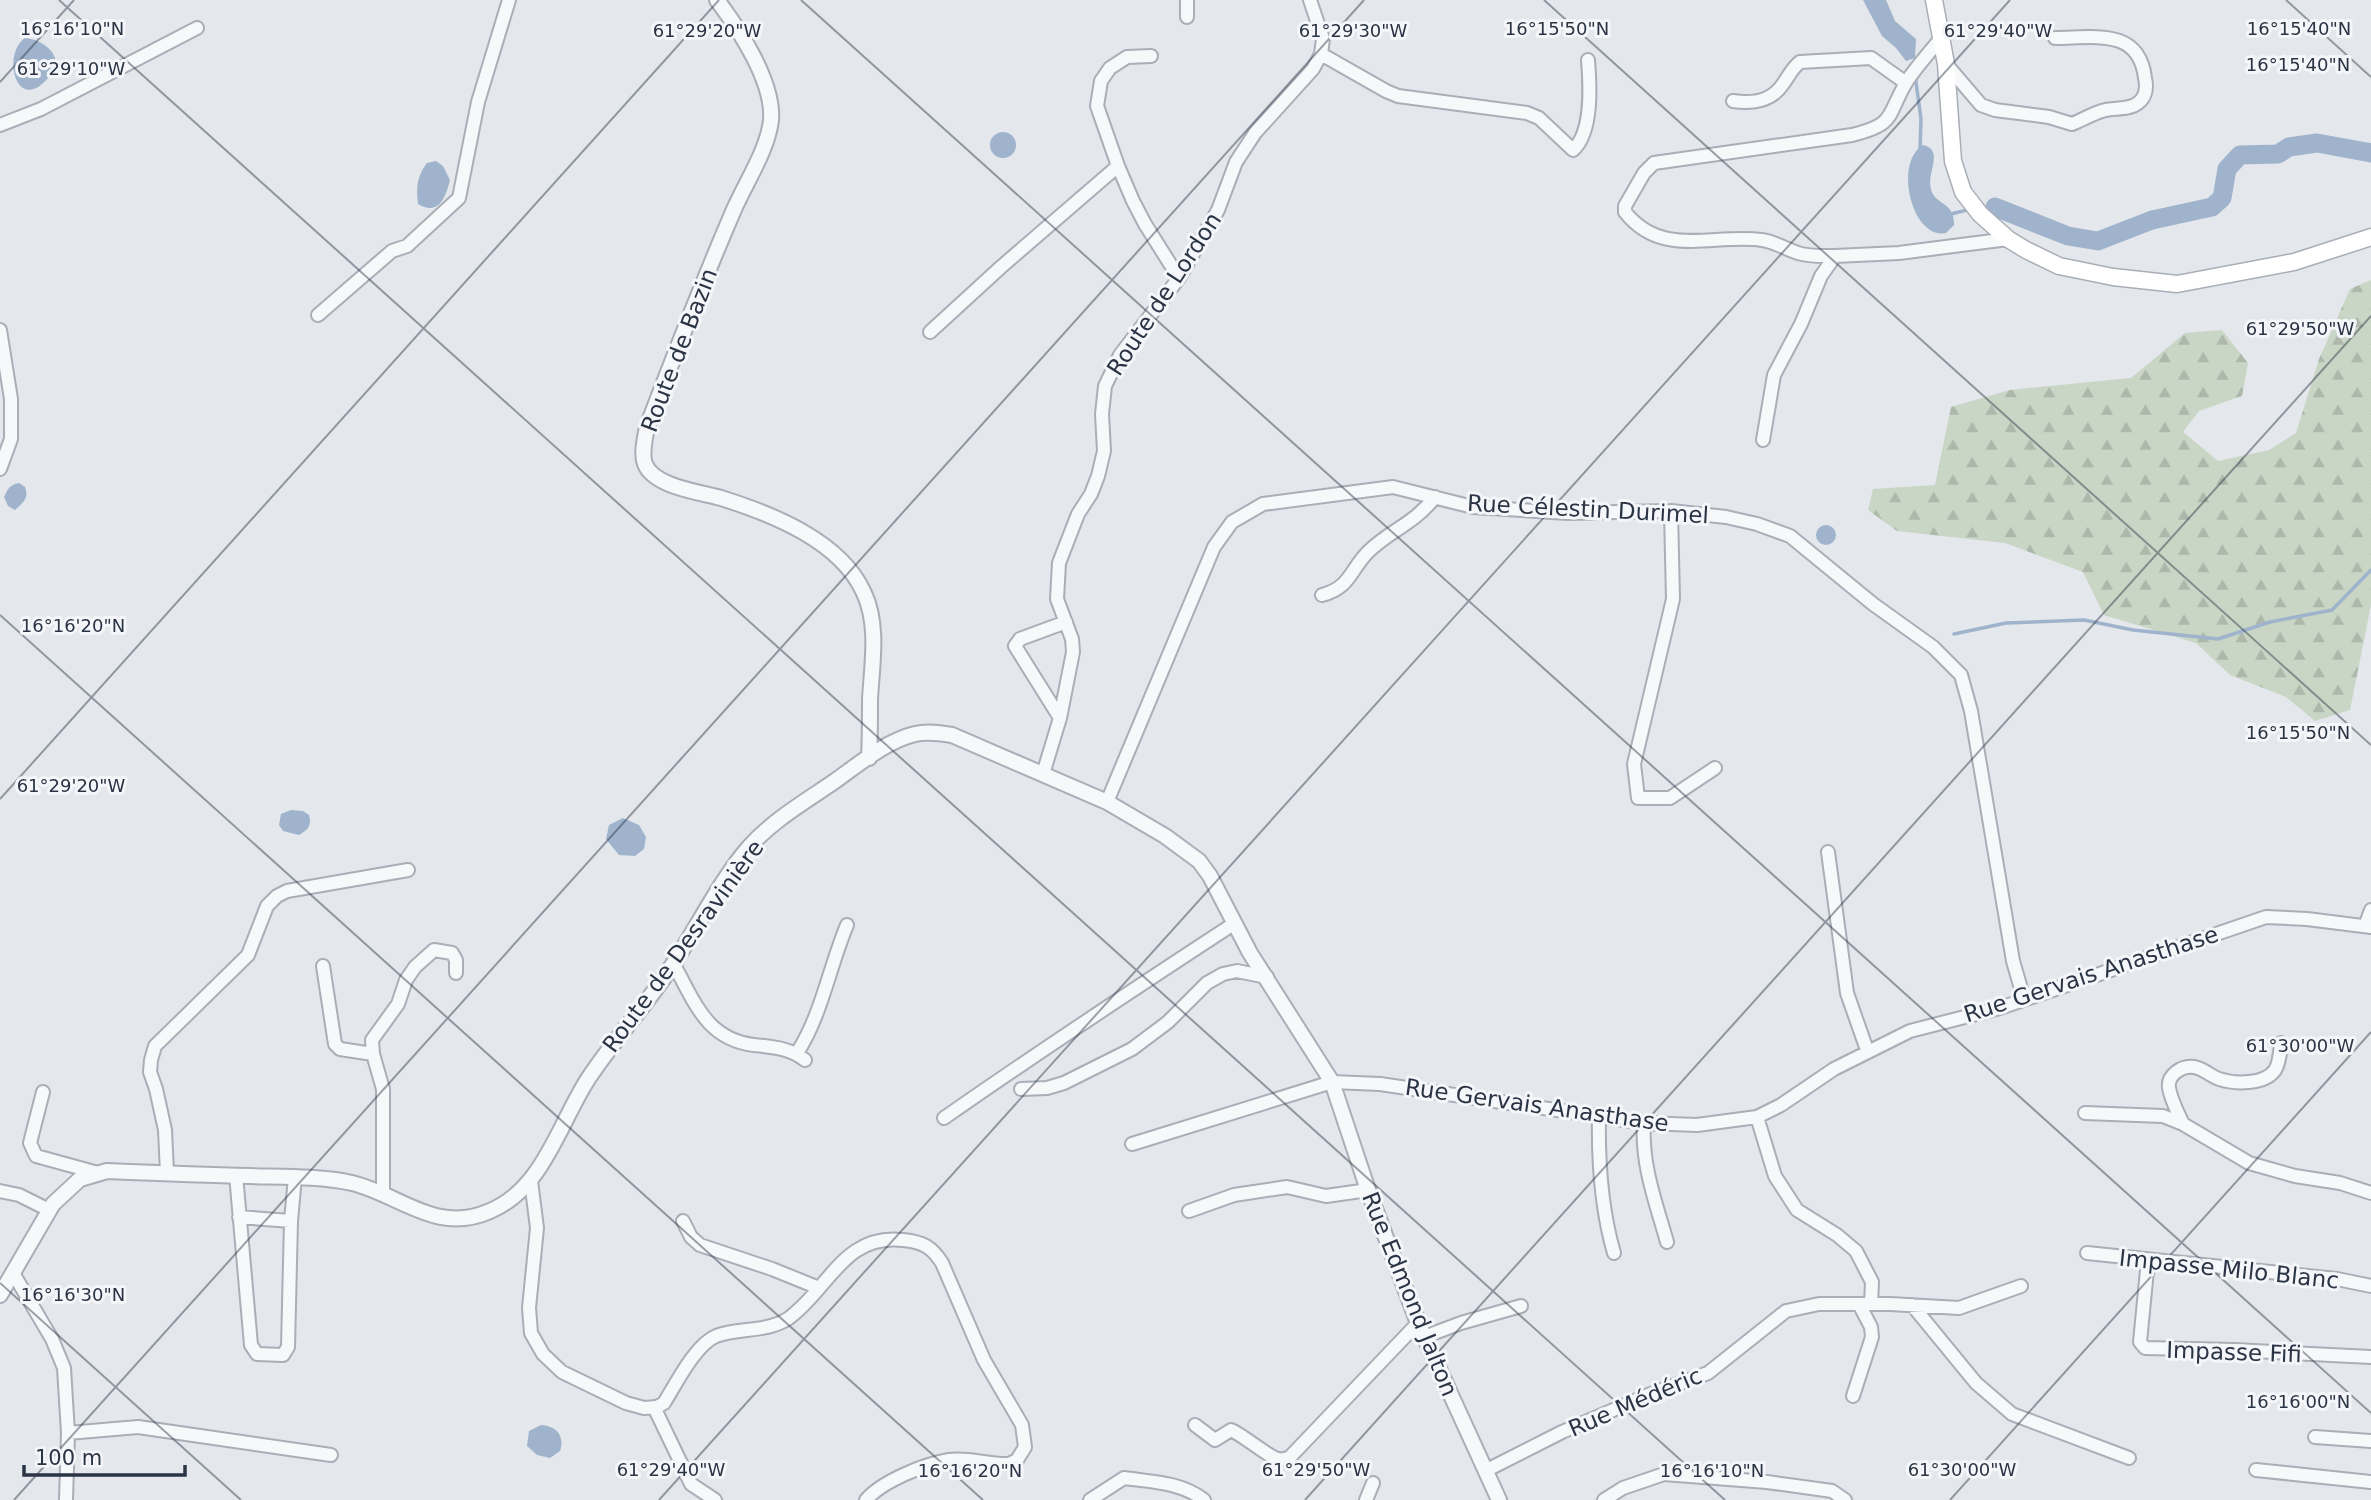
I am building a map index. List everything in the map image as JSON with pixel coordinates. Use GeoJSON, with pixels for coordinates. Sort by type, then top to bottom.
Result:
{"type":"FeatureCollection","features":[{"type":"Feature","properties":{"kind":"main road"},"geometry":{"type":"LineString","coordinates":[[1934,0],[1946,64],[1953,162],[1964,191],[1980,214],[2008,239],[2059,266],[2113,277],[2177,284],[2294,262],[2371,237]]}},
{"type":"Feature","properties":{"kind":"street"},"geometry":{"type":"LineString","coordinates":[[318,315],[392,251],[407,246],[459,198],[478,102],[509,0]]}},
{"type":"Feature","properties":{"kind":"street","name":"Route de Bazin"},"geometry":{"type":"LineString","coordinates":[[717,0],[731,19],[764,79],[771,120],[764,145],[732,212],[647,427],[644,463],[649,471],[663,482],[722,499],[783,522],[834,552],[852,571],[864,592],[872,617],[869,758]]}},
{"type":"Feature","properties":{"kind":"street"},"geometry":{"type":"LineString","coordinates":[[1186,17],[1187,0]]}},
{"type":"Feature","properties":{"kind":"street"},"geometry":{"type":"LineString","coordinates":[[1310,0],[1323,39],[1321,54],[1398,96],[1527,113],[1539,118],[1573,150],[1580,144],[1591,96],[1588,60]]}},
{"type":"Feature","properties":{"kind":"street"},"geometry":{"type":"LineString","coordinates":[[0,125],[41,109],[197,28]]}},
{"type":"Feature","properties":{"kind":"street"},"geometry":{"type":"LineString","coordinates":[[1941,38],[1906,83],[1885,122],[1875,129],[1852,135],[1654,163],[1644,173],[1625,206],[1625,212],[1638,226],[1677,242],[1750,238],[1774,241],[1808,256],[1899,253],[2008,239]]}},
{"type":"Feature","properties":{"kind":"street"},"geometry":{"type":"LineString","coordinates":[[1946,64],[1981,105],[1995,110],[2049,117],[2072,124],[2102,111],[2133,106],[2144,97],[2147,88],[2145,74],[2137,53],[2130,46],[2112,38],[2055,38]]}},
{"type":"Feature","properties":{"kind":"street","name":"Route de Lordon"},"geometry":{"type":"LineString","coordinates":[[1043,774],[1060,718],[1073,652],[1072,639],[1057,599],[1059,562],[1078,514],[1091,494],[1098,476],[1104,451],[1102,414],[1105,386],[1120,355],[1179,278],[1218,209],[1236,162],[1255,133],[1313,69],[1321,54]]}},
{"type":"Feature","properties":{"kind":"street"},"geometry":{"type":"LineString","coordinates":[[1151,56],[1128,57],[1110,68],[1101,81],[1097,106],[1118,166],[1144,224],[1179,278]]}},
{"type":"Feature","properties":{"kind":"street"},"geometry":{"type":"LineString","coordinates":[[1733,101],[1747,103],[1770,96],[1800,62],[1871,58],[1906,83]]}},
{"type":"Feature","properties":{"kind":"street"},"geometry":{"type":"LineString","coordinates":[[930,332],[1118,166]]}},
{"type":"Feature","properties":{"kind":"street"},"geometry":{"type":"LineString","coordinates":[[1763,440],[1774,375],[1801,324],[1821,275],[1835,256]]}},
{"type":"Feature","properties":{"kind":"street"},"geometry":{"type":"LineString","coordinates":[[0,330],[11,399],[10,439],[0,469]]}},
{"type":"Feature","properties":{"kind":"street","name":"Rue Célestin Durimel"},"geometry":{"type":"LineString","coordinates":[[1107,802],[1214,547],[1232,522],[1263,504],[1393,487],[1473,507],[1568,513],[1671,511],[1726,517],[1790,536],[1873,604],[1933,647],[1961,676],[1971,711],[2013,961],[2024,999]]}},
{"type":"Feature","properties":{"kind":"street"},"geometry":{"type":"LineString","coordinates":[[1322,595],[1340,589],[1368,552],[1419,516],[1435,497]]}},
{"type":"Feature","properties":{"kind":"street"},"geometry":{"type":"LineString","coordinates":[[1671,511],[1673,599],[1634,764],[1638,799],[1670,798],[1715,768]]}},
{"type":"Feature","properties":{"kind":"street"},"geometry":{"type":"LineString","coordinates":[[1060,718],[1014,646],[1020,639],[1066,622]]}},
{"type":"Feature","properties":{"kind":"street"},"geometry":{"type":"LineString","coordinates":[[870,728],[897,741]]}},
{"type":"Feature","properties":{"kind":"street","name":"Route de Desravinière"},"geometry":{"type":"LineString","coordinates":[[0,1295],[49,1210],[80,1179],[107,1171],[295,1177],[348,1182],[383,1193],[422,1213],[444,1219],[470,1218],[491,1211],[513,1198],[531,1181],[587,1080],[674,965],[729,874],[750,846],[776,822],[869,758],[897,741],[915,734],[930,732],[952,735],[1107,802],[1165,836],[1199,861],[1210,876],[1250,953],[1332,1082]]}},
{"type":"Feature","properties":{"kind":"street"},"geometry":{"type":"LineString","coordinates":[[1828,852],[1847,993],[1867,1051]]}},
{"type":"Feature","properties":{"kind":"street"},"geometry":{"type":"LineString","coordinates":[[167,1173],[165,1130],[150,1072],[155,1046],[248,955],[267,906],[277,896],[287,891],[408,870]]}},
{"type":"Feature","properties":{"kind":"street"},"geometry":{"type":"LineString","coordinates":[[2368,927],[2371,910]]}},
{"type":"Feature","properties":{"kind":"street","name":"Rue Gervais Anasthase"},"geometry":{"type":"LineString","coordinates":[[1132,1144],[1332,1082],[1380,1084],[1644,1123],[1697,1125],[1757,1117],[1781,1105],[1834,1069],[1910,1031],[2000,1008],[2266,917],[2368,927]]}},
{"type":"Feature","properties":{"kind":"street"},"geometry":{"type":"LineString","coordinates":[[944,1118],[1235,923]]}},
{"type":"Feature","properties":{"kind":"street"},"geometry":{"type":"LineString","coordinates":[[674,965],[705,1021],[714,1030],[741,1043],[786,1049],[801,1056],[847,925]]}},
{"type":"Feature","properties":{"kind":"street"},"geometry":{"type":"LineString","coordinates":[[383,1193],[383,1089],[372,1040],[398,1004],[406,980],[426,956],[434,950],[452,953],[456,960],[456,973]]}},
{"type":"Feature","properties":{"kind":"street"},"geometry":{"type":"LineString","coordinates":[[323,967],[335,1044],[340,1049],[373,1054]]}},
{"type":"Feature","properties":{"kind":"street"},"geometry":{"type":"LineString","coordinates":[[1021,1089],[1047,1088],[1064,1083],[1132,1049],[1168,1022],[1207,983],[1223,974],[1237,971],[1267,977]]}},
{"type":"Feature","properties":{"kind":"street"},"geometry":{"type":"LineString","coordinates":[[2183,1124],[2169,1091],[2169,1083],[2178,1070],[2193,1067],[2229,1081],[2260,1080],[2268,1077],[2278,1064],[2281,1043]]}},
{"type":"Feature","properties":{"kind":"street","name":"Rue Edmond Jalton"},"geometry":{"type":"LineString","coordinates":[[1332,1082],[1368,1190],[1418,1323],[1500,1500]]}},
{"type":"Feature","properties":{"kind":"street"},"geometry":{"type":"LineString","coordinates":[[43,1092],[30,1143],[36,1156],[97,1173]]}},
{"type":"Feature","properties":{"kind":"street"},"geometry":{"type":"LineString","coordinates":[[2085,1113],[2163,1116],[2183,1124],[2249,1163],[2295,1176],[2340,1182],[2371,1193]]}},
{"type":"Feature","properties":{"kind":"street"},"geometry":{"type":"LineString","coordinates":[[1599,1115],[1603,1209],[1614,1253]]}},
{"type":"Feature","properties":{"kind":"street"},"geometry":{"type":"LineString","coordinates":[[1757,1117],[1775,1176],[1797,1210],[1856,1251],[1872,1282],[1865,1304],[1872,1337],[1853,1396]]}},
{"type":"Feature","properties":{"kind":"street"},"geometry":{"type":"LineString","coordinates":[[1644,1123],[1643,1141],[1650,1186],[1667,1242]]}},
{"type":"Feature","properties":{"kind":"street"},"geometry":{"type":"LineString","coordinates":[[236,1175],[251,1345],[257,1354],[283,1355],[288,1347],[291,1221],[295,1177]]}},
{"type":"Feature","properties":{"kind":"street"},"geometry":{"type":"LineString","coordinates":[[531,1181],[537,1228],[529,1308],[531,1333],[543,1354],[562,1372],[626,1403],[644,1408],[664,1403],[699,1349],[714,1337],[764,1328],[786,1320],[806,1304],[855,1250],[870,1243],[896,1239],[918,1241],[929,1246],[942,1263],[973,1337],[1022,1425],[1026,1447],[1017,1460],[1009,1464],[950,1460],[919,1469],[883,1486],[866,1500]]}},
{"type":"Feature","properties":{"kind":"street"},"geometry":{"type":"LineString","coordinates":[[1189,1211],[1234,1195],[1287,1187],[1326,1196],[1368,1190]]}},
{"type":"Feature","properties":{"kind":"street"},"geometry":{"type":"LineString","coordinates":[[0,1191],[19,1195],[49,1210]]}},
{"type":"Feature","properties":{"kind":"street"},"geometry":{"type":"LineString","coordinates":[[239,1217],[291,1221]]}},
{"type":"Feature","properties":{"kind":"street"},"geometry":{"type":"LineString","coordinates":[[683,1221],[691,1237],[700,1245],[819,1288]]}},
{"type":"Feature","properties":{"kind":"street","name":"Impasse Milo Blanc"},"geometry":{"type":"LineString","coordinates":[[2087,1253],[2336,1279],[2371,1286]]}},
{"type":"Feature","properties":{"kind":"street","name":"Impasse Fifi"},"geometry":{"type":"LineString","coordinates":[[2148,1260],[2140,1342],[2145,1348],[2371,1357]]}},
{"type":"Feature","properties":{"kind":"street"},"geometry":{"type":"LineString","coordinates":[[13,1273],[52,1339],[64,1368],[68,1433],[66,1500]]}},
{"type":"Feature","properties":{"kind":"street","name":"Rue Médéric"},"geometry":{"type":"LineString","coordinates":[[1485,1471],[1562,1432],[1708,1373],[1786,1311],[1819,1304],[1959,1308],[2021,1286]]}},
{"type":"Feature","properties":{"kind":"street"},"geometry":{"type":"LineString","coordinates":[[1912,1305],[1976,1383],[2012,1414],[2129,1458]]}},
{"type":"Feature","properties":{"kind":"street"},"geometry":{"type":"LineString","coordinates":[[1424,1337],[1521,1306]]}},
{"type":"Feature","properties":{"kind":"street"},"geometry":{"type":"LineString","coordinates":[[1195,1425],[1215,1440],[1231,1430],[1273,1458],[1278,1460],[1290,1457],[1418,1323]]}},
{"type":"Feature","properties":{"kind":"street"},"geometry":{"type":"LineString","coordinates":[[654,1407],[691,1484],[715,1500]]}},
{"type":"Feature","properties":{"kind":"street"},"geometry":{"type":"LineString","coordinates":[[68,1433],[138,1427],[331,1455]]}},
{"type":"Feature","properties":{"kind":"street"},"geometry":{"type":"LineString","coordinates":[[2315,1437],[2371,1441]]}},
{"type":"Feature","properties":{"kind":"street"},"geometry":{"type":"LineString","coordinates":[[2256,1470],[2371,1482]]}},
{"type":"Feature","properties":{"kind":"street"},"geometry":{"type":"LineString","coordinates":[[1604,1500],[1623,1488],[1664,1474],[1767,1482],[1832,1491],[1845,1500]]}},
{"type":"Feature","properties":{"kind":"street"},"geometry":{"type":"LineString","coordinates":[[1090,1500],[1124,1478],[1176,1486],[1204,1500]]}},
{"type":"Feature","properties":{"kind":"street"},"geometry":{"type":"LineString","coordinates":[[1367,1500],[1373,1482]]}},
{"type":"Feature","properties":{"kind":"green space"},"geometry":{"type":"Polygon","coordinates":[[[2371,280],[2371,605],[2350,710],[2315,721],[2286,697],[2230,675],[2196,643],[2104,615],[2083,572],[2005,543],[1897,531],[1868,510],[1873,489],[1935,485],[1951,407],[2010,390],[2131,378],[2185,333],[2222,330],[2248,363],[2242,396],[2199,411],[2183,432],[2218,461],[2269,450],[2296,433],[2319,359],[2350,289],[2371,280]]]}},
{"type":"Feature","properties":{"kind":"water"},"geometry":{"type":"Polygon","coordinates":[[[1863,0],[1886,0],[1895,21],[1916,39],[1915,58],[1906,61],[1882,36],[1863,0]]]}},
{"type":"Feature","properties":{"kind":"water"},"geometry":{"type":"Polygon","coordinates":[[[25,38],[44,45],[56,60],[52,73],[40,86],[30,90],[22,87],[16,80],[14,69],[14,57],[25,38]]]}},
{"type":"Feature","properties":{"kind":"water"},"geometry":{"type":"Polygon","coordinates":[[[1003,132],[1012,136],[1016,145],[1012,154],[1003,158],[994,154],[990,145],[994,136],[1003,132]]]}},
{"type":"Feature","properties":{"kind":"water"},"geometry":{"type":"Polygon","coordinates":[[[1923,145],[1933,152],[1930,183],[1933,194],[1948,208],[1953,217],[1954,225],[1946,233],[1934,232],[1924,225],[1910,198],[1909,167],[1914,154],[1923,145]]]}},
{"type":"Feature","properties":{"kind":"water"},"geometry":{"type":"Polygon","coordinates":[[[436,161],[443,166],[450,180],[440,203],[431,208],[425,207],[418,204],[418,182],[427,163],[436,161]]]}},
{"type":"Feature","properties":{"kind":"water"},"geometry":{"type":"Polygon","coordinates":[[[19,483],[25,487],[26,497],[15,510],[8,506],[4,497],[9,488],[19,483]]]}},
{"type":"Feature","properties":{"kind":"water"},"geometry":{"type":"Polygon","coordinates":[[[1826,525],[1833,528],[1836,535],[1833,542],[1826,545],[1819,542],[1816,535],[1819,528],[1826,525]]]}},
{"type":"Feature","properties":{"kind":"water"},"geometry":{"type":"Polygon","coordinates":[[[291,810],[303,811],[309,815],[309,827],[299,835],[283,831],[279,825],[281,814],[291,810]]]}},
{"type":"Feature","properties":{"kind":"water"},"geometry":{"type":"Polygon","coordinates":[[[623,818],[639,825],[646,837],[644,849],[635,856],[619,855],[606,839],[609,825],[623,818]]]}},
{"type":"Feature","properties":{"kind":"water"},"geometry":{"type":"Polygon","coordinates":[[[541,1425],[551,1427],[560,1436],[560,1451],[550,1458],[537,1455],[527,1446],[529,1431],[541,1425]]]}},
{"type":"Feature","properties":{"kind":"waterway"},"geometry":{"type":"LineString","coordinates":[[1915,75],[1921,119],[1920,151]]}},
{"type":"Feature","properties":{"kind":"waterway"},"geometry":{"type":"LineString","coordinates":[[1995,207],[2068,236],[2098,241],[2152,220],[2212,207],[2222,198],[2227,169],[2240,155],[2278,154],[2289,147],[2317,143],[2371,153]]}},
{"type":"Feature","properties":{"kind":"waterway"},"geometry":{"type":"LineString","coordinates":[[1951,214],[1971,209]]}},
{"type":"Feature","properties":{"kind":"waterway"},"geometry":{"type":"LineString","coordinates":[[1954,634],[2006,623],[2084,620],[2133,630],[2218,639],[2270,622],[2332,610],[2371,570]]}}]}
